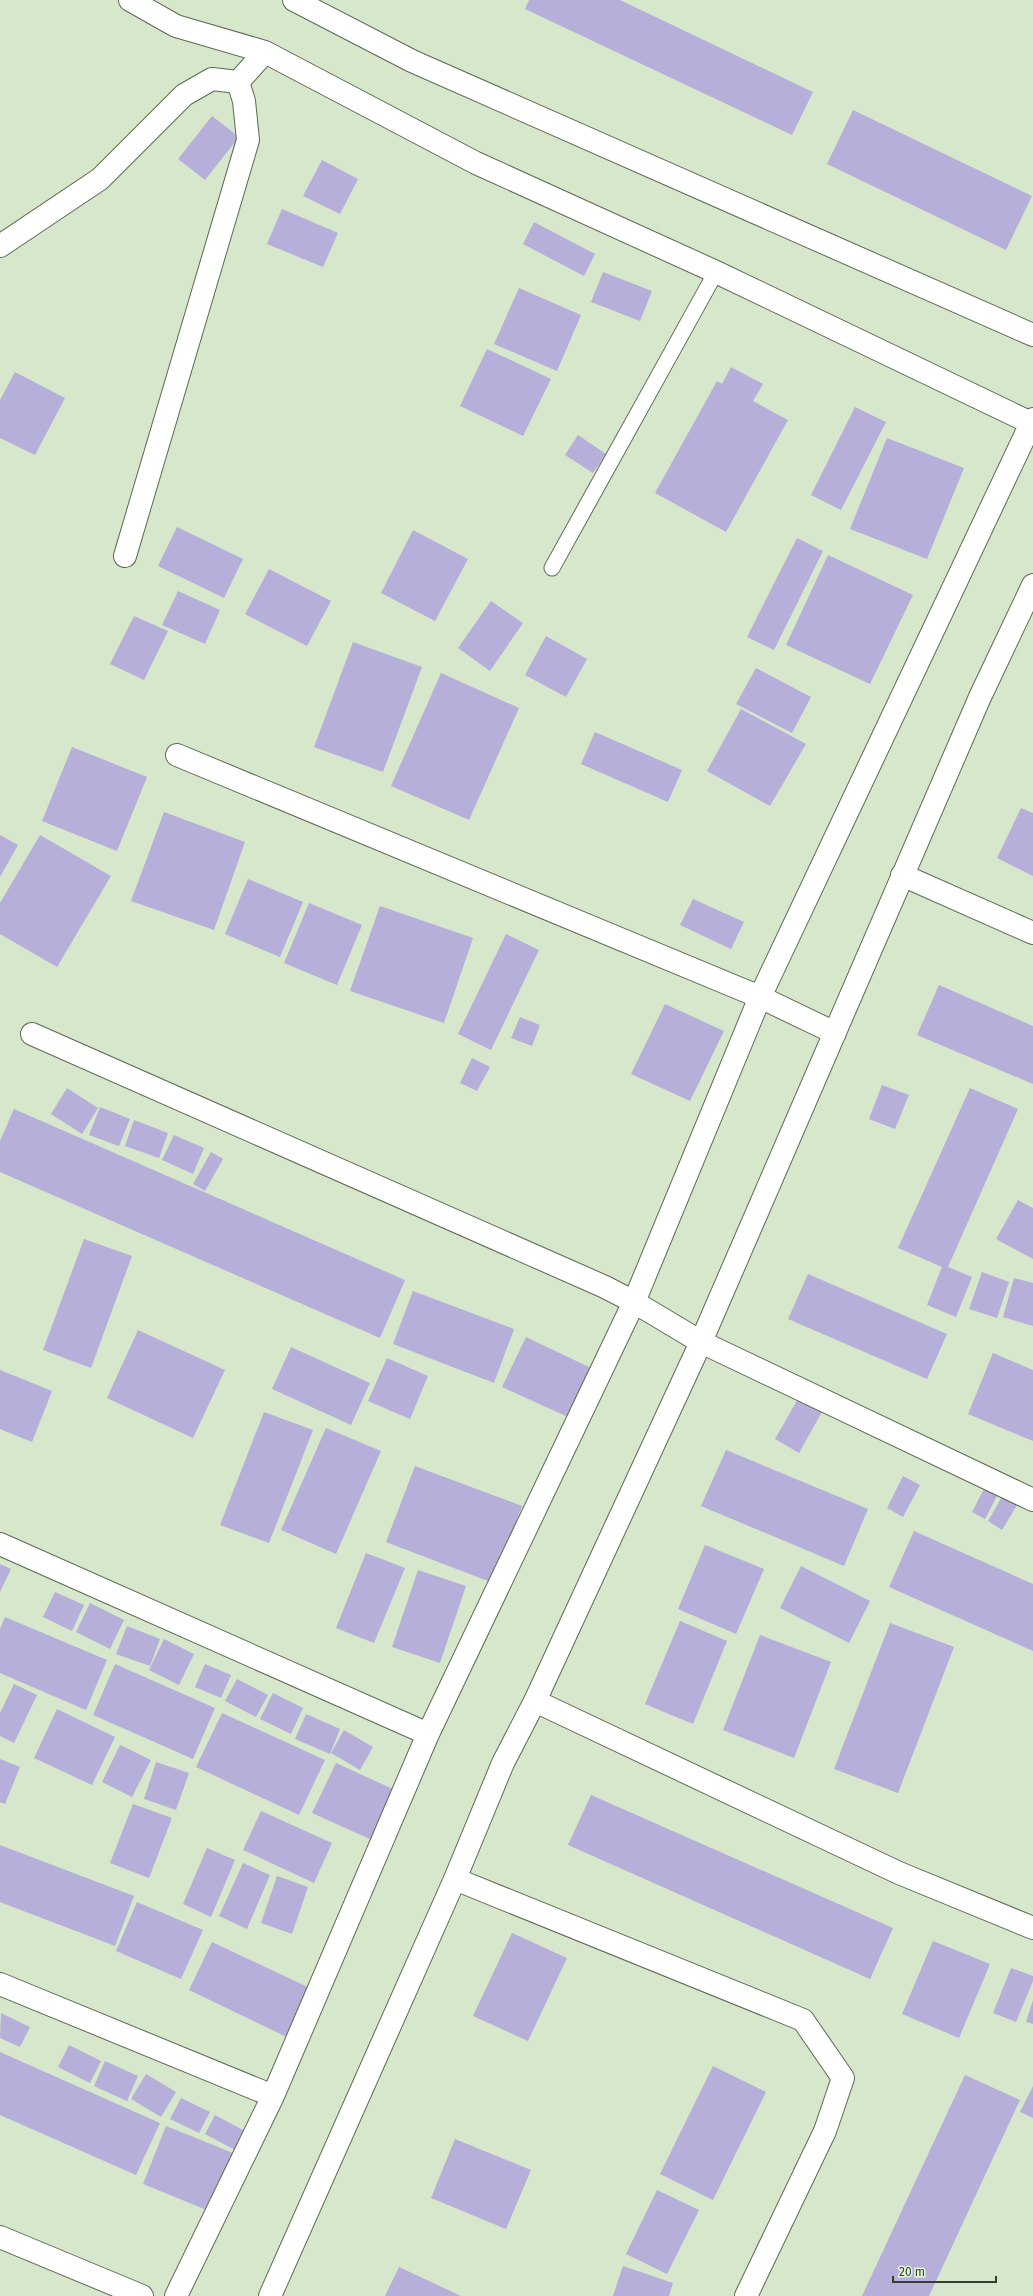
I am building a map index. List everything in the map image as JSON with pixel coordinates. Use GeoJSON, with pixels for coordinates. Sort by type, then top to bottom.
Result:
{"type":"FeatureCollection","features":[{"type":"Feature","properties":{"kind":"street"},"geometry":{"type":"LineString","coordinates":[[130,0],[176,26],[265,52],[476,163],[716,272],[1032,422],[760,997],[634,1302],[428,1734],[273,2096],[176,2296]]}},
{"type":"Feature","properties":{"kind":"street"},"geometry":{"type":"LineString","coordinates":[[294,0],[412,61],[1033,334]]}},
{"type":"Feature","properties":{"kind":"street"},"geometry":{"type":"LineString","coordinates":[[238,82],[265,52]]}},
{"type":"Feature","properties":{"kind":"street"},"geometry":{"type":"LineString","coordinates":[[0,246],[100,179],[184,95],[212,79],[238,82]]}},
{"type":"Feature","properties":{"kind":"street"},"geometry":{"type":"LineString","coordinates":[[125,556],[248,140],[244,101],[238,82]]}},
{"type":"Feature","properties":{"kind":"street"},"geometry":{"type":"LineString","coordinates":[[270,2296],[454,1879],[503,1763],[535,1701],[701,1342],[980,697],[1033,585]]}},
{"type":"Feature","properties":{"kind":"street"},"geometry":{"type":"LineString","coordinates":[[177,755],[760,997],[835,1033]]}},
{"type":"Feature","properties":{"kind":"street"},"geometry":{"type":"LineString","coordinates":[[902,875],[1033,933]]}},
{"type":"Feature","properties":{"kind":"street"},"geometry":{"type":"LineString","coordinates":[[32,1034],[634,1302],[701,1342],[1033,1500]]}},
{"type":"Feature","properties":{"kind":"street"},"geometry":{"type":"LineString","coordinates":[[0,1544],[428,1734]]}},
{"type":"Feature","properties":{"kind":"street"},"geometry":{"type":"LineString","coordinates":[[535,1701],[899,1873],[1033,1928]]}},
{"type":"Feature","properties":{"kind":"street"},"geometry":{"type":"LineString","coordinates":[[454,1879],[803,2020],[843,2078],[825,2131],[746,2296]]}},
{"type":"Feature","properties":{"kind":"street"},"geometry":{"type":"LineString","coordinates":[[0,1984],[273,2096]]}},
{"type":"Feature","properties":{"kind":"street"},"geometry":{"type":"LineString","coordinates":[[0,2236],[142,2296]]}},
{"type":"Feature","properties":{"kind":"lane"},"geometry":{"type":"LineString","coordinates":[[552,568],[716,272]]}},
{"type":"Feature","properties":{"kind":"building"},"geometry":{"type":"Polygon","coordinates":[[[529,0],[620,0],[813,92],[792,135],[525,9],[529,0]]]}},
{"type":"Feature","properties":{"kind":"building"},"geometry":{"type":"Polygon","coordinates":[[[853,110],[1032,196],[1006,250],[827,164],[853,110]]]}},
{"type":"Feature","properties":{"kind":"building"},"geometry":{"type":"Polygon","coordinates":[[[212,116],[239,137],[205,180],[178,159],[212,116]]]}},
{"type":"Feature","properties":{"kind":"building"},"geometry":{"type":"Polygon","coordinates":[[[322,160],[358,179],[340,214],[303,196],[322,160]]]}},
{"type":"Feature","properties":{"kind":"building"},"geometry":{"type":"Polygon","coordinates":[[[282,209],[338,233],[323,267],[267,244],[282,209]]]}},
{"type":"Feature","properties":{"kind":"building"},"geometry":{"type":"Polygon","coordinates":[[[534,222],[595,254],[584,276],[523,244],[534,222]]]}},
{"type":"Feature","properties":{"kind":"building"},"geometry":{"type":"Polygon","coordinates":[[[603,272],[652,291],[640,321],[591,302],[603,272]]]}},
{"type":"Feature","properties":{"kind":"building"},"geometry":{"type":"Polygon","coordinates":[[[519,288],[581,315],[557,371],[494,344],[519,288]]]}},
{"type":"Feature","properties":{"kind":"building"},"geometry":{"type":"Polygon","coordinates":[[[487,349],[551,379],[523,436],[460,406],[487,349]]]}},
{"type":"Feature","properties":{"kind":"building"},"geometry":{"type":"Polygon","coordinates":[[[731,367],[763,384],[753,401],[788,420],[726,532],[655,493],[717,381],[722,384],[731,367]]]}},
{"type":"Feature","properties":{"kind":"building"},"geometry":{"type":"Polygon","coordinates":[[[15,372],[65,398],[35,455],[0,438],[0,400],[15,372]]]}},
{"type":"Feature","properties":{"kind":"building"},"geometry":{"type":"Polygon","coordinates":[[[855,407],[886,422],[841,510],[811,495],[855,407]]]}},
{"type":"Feature","properties":{"kind":"building"},"geometry":{"type":"Polygon","coordinates":[[[578,435],[606,454],[593,473],[565,455],[578,435]]]}},
{"type":"Feature","properties":{"kind":"building"},"geometry":{"type":"Polygon","coordinates":[[[887,438],[964,468],[927,559],[850,529],[887,438]]]}},
{"type":"Feature","properties":{"kind":"building"},"geometry":{"type":"Polygon","coordinates":[[[177,527],[243,559],[224,598],[158,566],[177,527]]]}},
{"type":"Feature","properties":{"kind":"building"},"geometry":{"type":"Polygon","coordinates":[[[413,530],[468,559],[435,621],[381,593],[413,530]]]}},
{"type":"Feature","properties":{"kind":"building"},"geometry":{"type":"Polygon","coordinates":[[[797,538],[823,551],[774,650],[747,637],[797,538]]]}},
{"type":"Feature","properties":{"kind":"building"},"geometry":{"type":"Polygon","coordinates":[[[828,555],[913,595],[870,684],[786,645],[828,555]]]}},
{"type":"Feature","properties":{"kind":"building"},"geometry":{"type":"Polygon","coordinates":[[[269,569],[331,601],[307,646],[245,614],[269,569]]]}},
{"type":"Feature","properties":{"kind":"building"},"geometry":{"type":"Polygon","coordinates":[[[178,591],[220,610],[205,644],[162,625],[178,591]]]}},
{"type":"Feature","properties":{"kind":"building"},"geometry":{"type":"Polygon","coordinates":[[[491,601],[523,623],[490,671],[458,648],[491,601]]]}},
{"type":"Feature","properties":{"kind":"building"},"geometry":{"type":"Polygon","coordinates":[[[134,616],[168,631],[144,680],[110,664],[134,616]]]}},
{"type":"Feature","properties":{"kind":"building"},"geometry":{"type":"Polygon","coordinates":[[[546,636],[587,659],[566,697],[525,675],[546,636]]]}},
{"type":"Feature","properties":{"kind":"building"},"geometry":{"type":"Polygon","coordinates":[[[353,642],[422,667],[383,772],[314,747],[353,642]]]}},
{"type":"Feature","properties":{"kind":"building"},"geometry":{"type":"Polygon","coordinates":[[[756,668],[811,697],[792,733],[736,704],[756,668]]]}},
{"type":"Feature","properties":{"kind":"building"},"geometry":{"type":"Polygon","coordinates":[[[441,673],[519,708],[469,820],[391,786],[441,673]]]}},
{"type":"Feature","properties":{"kind":"building"},"geometry":{"type":"Polygon","coordinates":[[[741,709],[806,744],[770,806],[707,771],[741,709]]]}},
{"type":"Feature","properties":{"kind":"building"},"geometry":{"type":"Polygon","coordinates":[[[595,732],[682,770],[668,802],[581,764],[595,732]]]}},
{"type":"Feature","properties":{"kind":"building"},"geometry":{"type":"Polygon","coordinates":[[[72,747],[147,777],[117,851],[42,821],[72,747]]]}},
{"type":"Feature","properties":{"kind":"building"},"geometry":{"type":"Polygon","coordinates":[[[1021,808],[1033,813],[1033,876],[997,858],[1021,808]]]}},
{"type":"Feature","properties":{"kind":"building"},"geometry":{"type":"Polygon","coordinates":[[[164,812],[245,842],[214,930],[131,901],[164,812]]]}},
{"type":"Feature","properties":{"kind":"building"},"geometry":{"type":"Polygon","coordinates":[[[0,835],[18,845],[0,877],[0,835]]]}},
{"type":"Feature","properties":{"kind":"building"},"geometry":{"type":"Polygon","coordinates":[[[40,835],[111,876],[57,967],[0,934],[0,903],[40,835]]]}},
{"type":"Feature","properties":{"kind":"building"},"geometry":{"type":"Polygon","coordinates":[[[248,879],[303,902],[280,957],[225,934],[248,879]]]}},
{"type":"Feature","properties":{"kind":"building"},"geometry":{"type":"Polygon","coordinates":[[[693,899],[744,922],[731,949],[680,925],[693,899]]]}},
{"type":"Feature","properties":{"kind":"building"},"geometry":{"type":"Polygon","coordinates":[[[309,903],[362,925],[337,985],[284,963],[309,903]]]}},
{"type":"Feature","properties":{"kind":"building"},"geometry":{"type":"Polygon","coordinates":[[[380,906],[473,938],[444,1023],[350,991],[380,906]]]}},
{"type":"Feature","properties":{"kind":"building"},"geometry":{"type":"Polygon","coordinates":[[[506,934],[539,950],[491,1050],[458,1034],[506,934]]]}},
{"type":"Feature","properties":{"kind":"building"},"geometry":{"type":"Polygon","coordinates":[[[939,985],[1033,1026],[1033,1084],[917,1035],[939,985]]]}},
{"type":"Feature","properties":{"kind":"building"},"geometry":{"type":"Polygon","coordinates":[[[665,1004],[724,1031],[690,1101],[631,1074],[665,1004]]]}},
{"type":"Feature","properties":{"kind":"building"},"geometry":{"type":"Polygon","coordinates":[[[520,1017],[540,1025],[532,1046],[511,1038],[520,1017]]]}},
{"type":"Feature","properties":{"kind":"building"},"geometry":{"type":"Polygon","coordinates":[[[472,1058],[490,1067],[477,1091],[460,1083],[472,1058]]]}},
{"type":"Feature","properties":{"kind":"building"},"geometry":{"type":"Polygon","coordinates":[[[882,1085],[909,1095],[895,1129],[869,1119],[882,1085]]]}},
{"type":"Feature","properties":{"kind":"building"},"geometry":{"type":"Polygon","coordinates":[[[67,1088],[98,1108],[82,1134],[51,1114],[67,1088]]]}},
{"type":"Feature","properties":{"kind":"building"},"geometry":{"type":"Polygon","coordinates":[[[970,1088],[1018,1109],[948,1267],[972,1277],[956,1317],[927,1305],[942,1267],[898,1248],[970,1088]]]}},
{"type":"Feature","properties":{"kind":"building"},"geometry":{"type":"Polygon","coordinates":[[[100,1107],[130,1119],[119,1146],[89,1135],[100,1107]]]}},
{"type":"Feature","properties":{"kind":"building"},"geometry":{"type":"Polygon","coordinates":[[[14,1109],[405,1280],[380,1338],[0,1172],[0,1141],[14,1109]]]}},
{"type":"Feature","properties":{"kind":"building"},"geometry":{"type":"Polygon","coordinates":[[[134,1120],[168,1133],[159,1158],[125,1146],[134,1120]]]}},
{"type":"Feature","properties":{"kind":"building"},"geometry":{"type":"Polygon","coordinates":[[[174,1135],[204,1148],[193,1174],[162,1160],[174,1135]]]}},
{"type":"Feature","properties":{"kind":"building"},"geometry":{"type":"Polygon","coordinates":[[[211,1152],[223,1159],[205,1191],[193,1184],[211,1152]]]}},
{"type":"Feature","properties":{"kind":"building"},"geometry":{"type":"Polygon","coordinates":[[[1018,1200],[1033,1208],[1033,1259],[996,1239],[1018,1200]]]}},
{"type":"Feature","properties":{"kind":"building"},"geometry":{"type":"Polygon","coordinates":[[[84,1239],[132,1256],[91,1368],[43,1350],[84,1239]]]}},
{"type":"Feature","properties":{"kind":"building"},"geometry":{"type":"Polygon","coordinates":[[[982,1272],[1009,1282],[997,1318],[969,1309],[982,1272]]]}},
{"type":"Feature","properties":{"kind":"building"},"geometry":{"type":"Polygon","coordinates":[[[808,1274],[947,1334],[927,1379],[788,1319],[808,1274]]]}},
{"type":"Feature","properties":{"kind":"building"},"geometry":{"type":"Polygon","coordinates":[[[1014,1278],[1033,1283],[1033,1326],[1003,1317],[1014,1278]]]}},
{"type":"Feature","properties":{"kind":"building"},"geometry":{"type":"Polygon","coordinates":[[[413,1291],[514,1329],[494,1383],[393,1344],[413,1291]]]}},
{"type":"Feature","properties":{"kind":"building"},"geometry":{"type":"Polygon","coordinates":[[[138,1330],[225,1370],[193,1438],[107,1398],[138,1330]]]}},
{"type":"Feature","properties":{"kind":"building"},"geometry":{"type":"Polygon","coordinates":[[[526,1337],[591,1368],[568,1417],[502,1387],[526,1337]]]}},
{"type":"Feature","properties":{"kind":"building"},"geometry":{"type":"Polygon","coordinates":[[[291,1347],[370,1383],[351,1425],[272,1389],[291,1347]]]}},
{"type":"Feature","properties":{"kind":"building"},"geometry":{"type":"Polygon","coordinates":[[[993,1353],[1033,1370],[1033,1441],[968,1414],[993,1353]]]}},
{"type":"Feature","properties":{"kind":"building"},"geometry":{"type":"Polygon","coordinates":[[[387,1358],[428,1376],[410,1419],[368,1401],[387,1358]]]}},
{"type":"Feature","properties":{"kind":"building"},"geometry":{"type":"Polygon","coordinates":[[[0,1370],[52,1391],[32,1442],[0,1429],[0,1370]]]}},
{"type":"Feature","properties":{"kind":"building"},"geometry":{"type":"Polygon","coordinates":[[[799,1397],[823,1410],[799,1453],[775,1439],[799,1397]]]}},
{"type":"Feature","properties":{"kind":"building"},"geometry":{"type":"Polygon","coordinates":[[[264,1412],[313,1430],[269,1543],[220,1525],[264,1412]]]}},
{"type":"Feature","properties":{"kind":"building"},"geometry":{"type":"Polygon","coordinates":[[[326,1428],[381,1451],[336,1554],[281,1530],[326,1428]]]}},
{"type":"Feature","properties":{"kind":"building"},"geometry":{"type":"Polygon","coordinates":[[[726,1450],[868,1509],[844,1566],[701,1506],[726,1450]]]}},
{"type":"Feature","properties":{"kind":"building"},"geometry":{"type":"Polygon","coordinates":[[[415,1466],[522,1506],[493,1583],[386,1542],[415,1466]]]}},
{"type":"Feature","properties":{"kind":"building"},"geometry":{"type":"Polygon","coordinates":[[[903,1476],[920,1485],[903,1517],[887,1508],[903,1476]]]}},
{"type":"Feature","properties":{"kind":"building"},"geometry":{"type":"Polygon","coordinates":[[[986,1485],[999,1492],[985,1519],[972,1512],[986,1485]]]}},
{"type":"Feature","properties":{"kind":"building"},"geometry":{"type":"Polygon","coordinates":[[[1007,1488],[1022,1497],[1002,1530],[988,1521],[1007,1488]]]}},
{"type":"Feature","properties":{"kind":"building"},"geometry":{"type":"Polygon","coordinates":[[[914,1531],[1033,1584],[1033,1651],[889,1587],[914,1531]]]}},
{"type":"Feature","properties":{"kind":"building"},"geometry":{"type":"Polygon","coordinates":[[[705,1545],[764,1569],[736,1634],[678,1609],[705,1545]]]}},
{"type":"Feature","properties":{"kind":"building"},"geometry":{"type":"Polygon","coordinates":[[[366,1553],[405,1568],[374,1643],[336,1628],[366,1553]]]}},
{"type":"Feature","properties":{"kind":"building"},"geometry":{"type":"Polygon","coordinates":[[[0,1564],[11,1569],[0,1592],[0,1564]]]}},
{"type":"Feature","properties":{"kind":"building"},"geometry":{"type":"Polygon","coordinates":[[[801,1566],[870,1601],[849,1643],[780,1608],[801,1566]]]}},
{"type":"Feature","properties":{"kind":"building"},"geometry":{"type":"Polygon","coordinates":[[[418,1570],[466,1586],[440,1663],[392,1647],[418,1570]]]}},
{"type":"Feature","properties":{"kind":"building"},"geometry":{"type":"Polygon","coordinates":[[[55,1592],[84,1605],[72,1631],[43,1617],[55,1592]]]}},
{"type":"Feature","properties":{"kind":"building"},"geometry":{"type":"Polygon","coordinates":[[[90,1603],[124,1620],[110,1649],[76,1632],[90,1603]]]}},
{"type":"Feature","properties":{"kind":"building"},"geometry":{"type":"Polygon","coordinates":[[[5,1617],[107,1660],[86,1710],[0,1673],[0,1629],[5,1617]]]}},
{"type":"Feature","properties":{"kind":"building"},"geometry":{"type":"Polygon","coordinates":[[[680,1621],[727,1641],[693,1724],[645,1704],[680,1621]]]}},
{"type":"Feature","properties":{"kind":"building"},"geometry":{"type":"Polygon","coordinates":[[[890,1623],[954,1647],[898,1793],[834,1769],[890,1623]]]}},
{"type":"Feature","properties":{"kind":"building"},"geometry":{"type":"Polygon","coordinates":[[[127,1626],[160,1639],[150,1666],[116,1654],[127,1626]]]}},
{"type":"Feature","properties":{"kind":"building"},"geometry":{"type":"Polygon","coordinates":[[[760,1635],[831,1662],[794,1758],[723,1730],[760,1635]]]}},
{"type":"Feature","properties":{"kind":"building"},"geometry":{"type":"Polygon","coordinates":[[[164,1639],[194,1654],[179,1685],[149,1670],[164,1639]]]}},
{"type":"Feature","properties":{"kind":"building"},"geometry":{"type":"Polygon","coordinates":[[[115,1664],[215,1708],[193,1759],[93,1715],[115,1664]]]}},
{"type":"Feature","properties":{"kind":"building"},"geometry":{"type":"Polygon","coordinates":[[[205,1664],[231,1675],[221,1698],[195,1687],[205,1664]]]}},
{"type":"Feature","properties":{"kind":"building"},"geometry":{"type":"Polygon","coordinates":[[[237,1679],[268,1695],[256,1717],[225,1701],[237,1679]]]}},
{"type":"Feature","properties":{"kind":"building"},"geometry":{"type":"Polygon","coordinates":[[[14,1684],[37,1695],[14,1743],[0,1736],[0,1713],[14,1684]]]}},
{"type":"Feature","properties":{"kind":"building"},"geometry":{"type":"Polygon","coordinates":[[[273,1693],[303,1708],[291,1734],[260,1719],[273,1693]]]}},
{"type":"Feature","properties":{"kind":"building"},"geometry":{"type":"Polygon","coordinates":[[[57,1709],[115,1737],[92,1785],[34,1758],[57,1709]]]}},
{"type":"Feature","properties":{"kind":"building"},"geometry":{"type":"Polygon","coordinates":[[[222,1713],[325,1760],[299,1815],[196,1767],[222,1713]]]}},
{"type":"Feature","properties":{"kind":"building"},"geometry":{"type":"Polygon","coordinates":[[[306,1714],[340,1729],[330,1754],[295,1739],[306,1714]]]}},
{"type":"Feature","properties":{"kind":"building"},"geometry":{"type":"Polygon","coordinates":[[[344,1730],[373,1747],[360,1770],[331,1753],[344,1730]]]}},
{"type":"Feature","properties":{"kind":"building"},"geometry":{"type":"Polygon","coordinates":[[[120,1745],[151,1760],[132,1797],[102,1782],[120,1745]]]}},
{"type":"Feature","properties":{"kind":"building"},"geometry":{"type":"Polygon","coordinates":[[[0,1759],[20,1767],[5,1804],[0,1802],[0,1759]]]}},
{"type":"Feature","properties":{"kind":"building"},"geometry":{"type":"Polygon","coordinates":[[[156,1762],[189,1773],[176,1810],[144,1799],[156,1762]]]}},
{"type":"Feature","properties":{"kind":"building"},"geometry":{"type":"Polygon","coordinates":[[[336,1763],[395,1790],[372,1840],[312,1813],[336,1763]]]}},
{"type":"Feature","properties":{"kind":"building"},"geometry":{"type":"Polygon","coordinates":[[[591,1795],[893,1928],[870,1979],[568,1845],[591,1795]]]}},
{"type":"Feature","properties":{"kind":"building"},"geometry":{"type":"Polygon","coordinates":[[[133,1804],[172,1818],[149,1878],[110,1863],[133,1804]]]}},
{"type":"Feature","properties":{"kind":"building"},"geometry":{"type":"Polygon","coordinates":[[[261,1811],[332,1843],[314,1883],[243,1850],[261,1811]]]}},
{"type":"Feature","properties":{"kind":"building"},"geometry":{"type":"Polygon","coordinates":[[[0,1845],[134,1896],[115,1946],[0,1902],[0,1845]]]}},
{"type":"Feature","properties":{"kind":"building"},"geometry":{"type":"Polygon","coordinates":[[[207,1848],[235,1860],[211,1917],[183,1904],[207,1848]]]}},
{"type":"Feature","properties":{"kind":"building"},"geometry":{"type":"Polygon","coordinates":[[[243,1863],[270,1875],[247,1929],[219,1916],[243,1863]]]}},
{"type":"Feature","properties":{"kind":"building"},"geometry":{"type":"Polygon","coordinates":[[[277,1876],[308,1887],[292,1934],[261,1923],[277,1876]]]}},
{"type":"Feature","properties":{"kind":"building"},"geometry":{"type":"Polygon","coordinates":[[[137,1902],[203,1930],[181,1979],[116,1951],[137,1902]]]}},
{"type":"Feature","properties":{"kind":"building"},"geometry":{"type":"Polygon","coordinates":[[[512,1933],[567,1958],[528,2041],[473,2016],[512,1933]]]}},
{"type":"Feature","properties":{"kind":"building"},"geometry":{"type":"Polygon","coordinates":[[[933,1941],[990,1964],[959,2038],[902,2014],[933,1941]]]}},
{"type":"Feature","properties":{"kind":"building"},"geometry":{"type":"Polygon","coordinates":[[[212,1942],[312,1989],[289,2038],[189,1990],[212,1942]]]}},
{"type":"Feature","properties":{"kind":"building"},"geometry":{"type":"Polygon","coordinates":[[[1011,1968],[1033,1976],[1033,1981],[1016,2022],[993,2013],[1011,1968]]]}},
{"type":"Feature","properties":{"kind":"building"},"geometry":{"type":"Polygon","coordinates":[[[1033,2000],[1033,2024],[1026,2022],[1033,2000]]]}},
{"type":"Feature","properties":{"kind":"building"},"geometry":{"type":"Polygon","coordinates":[[[1,2013],[30,2027],[20,2047],[0,2038],[1,2013]]]}},
{"type":"Feature","properties":{"kind":"building"},"geometry":{"type":"Polygon","coordinates":[[[69,2045],[101,2061],[90,2083],[58,2067],[69,2045]]]}},
{"type":"Feature","properties":{"kind":"building"},"geometry":{"type":"Polygon","coordinates":[[[0,2052],[160,2123],[136,2175],[0,2115],[0,2052]]]}},
{"type":"Feature","properties":{"kind":"building"},"geometry":{"type":"Polygon","coordinates":[[[105,2061],[138,2076],[127,2101],[94,2086],[105,2061]]]}},
{"type":"Feature","properties":{"kind":"building"},"geometry":{"type":"Polygon","coordinates":[[[713,2066],[766,2092],[713,2200],[660,2174],[713,2066]]]}},
{"type":"Feature","properties":{"kind":"building"},"geometry":{"type":"Polygon","coordinates":[[[146,2074],[176,2092],[161,2117],[131,2099],[146,2074]]]}},
{"type":"Feature","properties":{"kind":"building"},"geometry":{"type":"Polygon","coordinates":[[[965,2075],[1020,2100],[929,2296],[862,2296],[965,2075]]]}},
{"type":"Feature","properties":{"kind":"building"},"geometry":{"type":"Polygon","coordinates":[[[1033,2086],[1033,2118],[1020,2112],[1033,2086]]]}},
{"type":"Feature","properties":{"kind":"building"},"geometry":{"type":"Polygon","coordinates":[[[181,2098],[210,2112],[199,2133],[170,2119],[181,2098]]]}},
{"type":"Feature","properties":{"kind":"building"},"geometry":{"type":"Polygon","coordinates":[[[215,2115],[245,2131],[235,2150],[205,2134],[215,2115]]]}},
{"type":"Feature","properties":{"kind":"building"},"geometry":{"type":"Polygon","coordinates":[[[166,2126],[238,2155],[214,2213],[143,2184],[166,2126]]]}},
{"type":"Feature","properties":{"kind":"building"},"geometry":{"type":"Polygon","coordinates":[[[455,2139],[531,2170],[506,2229],[431,2198],[455,2139]]]}},
{"type":"Feature","properties":{"kind":"building"},"geometry":{"type":"Polygon","coordinates":[[[657,2190],[699,2210],[667,2274],[626,2254],[657,2190]]]}},
{"type":"Feature","properties":{"kind":"building"},"geometry":{"type":"Polygon","coordinates":[[[623,2266],[673,2283],[669,2296],[613,2296],[623,2266]]]}},
{"type":"Feature","properties":{"kind":"building"},"geometry":{"type":"Polygon","coordinates":[[[399,2267],[461,2296],[385,2296],[399,2267]]]}}]}
